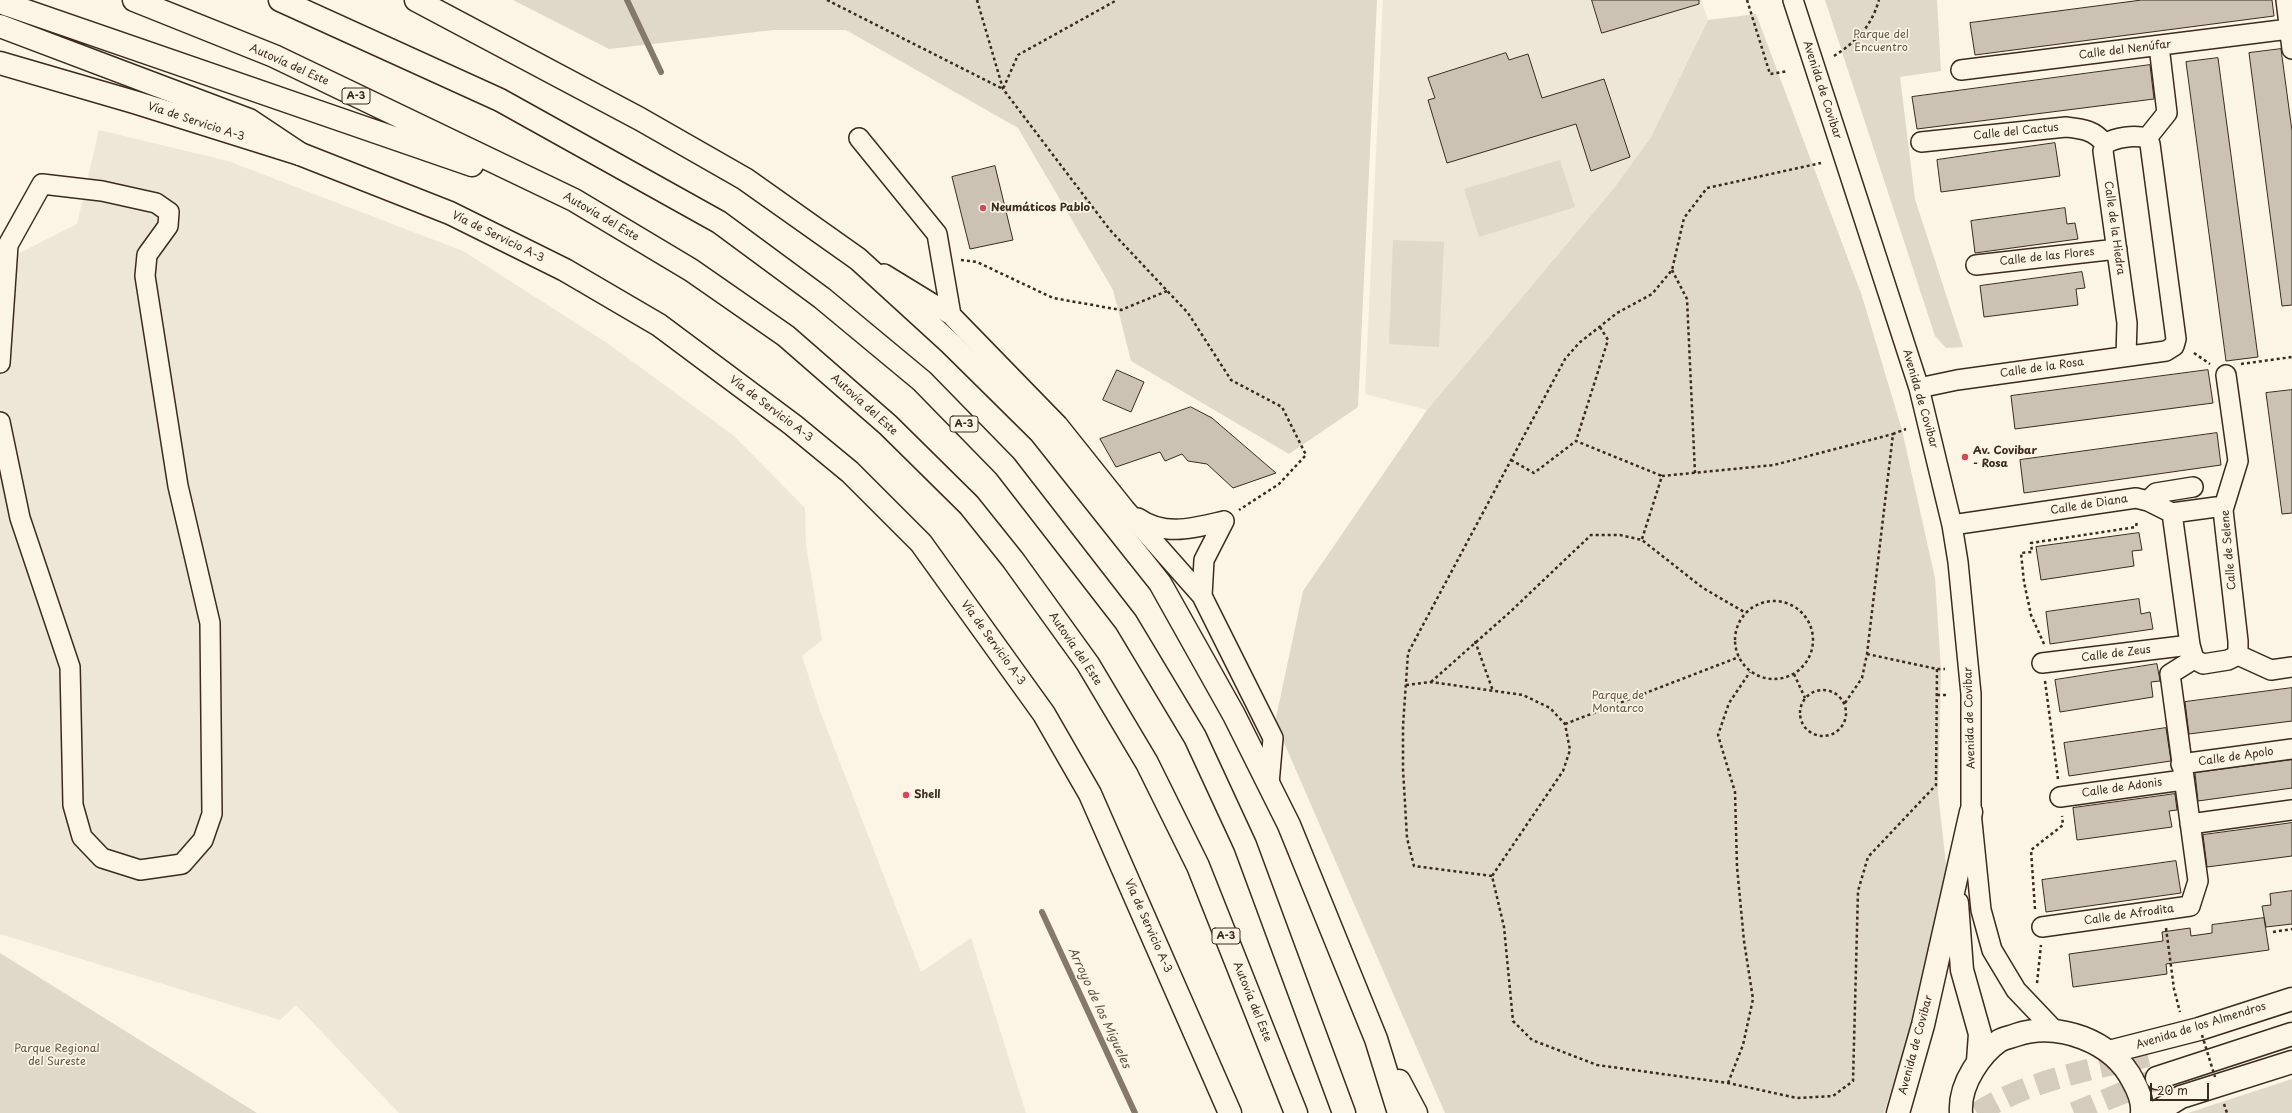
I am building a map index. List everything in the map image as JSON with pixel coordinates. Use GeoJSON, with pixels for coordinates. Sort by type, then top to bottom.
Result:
{"type":"FeatureCollection","features":[{"type":"Feature","properties":{"kind":"main road","name":"Autovía del Este"},"geometry":{"type":"LineString","coordinates":[[134,0],[274,56],[574,200],[691,270],[786,336],[888,425],[969,505],[1013,560],[1088,664],[1147,763],[1198,866],[1296,1113]]}},
{"type":"Feature","properties":{"kind":"main road"},"geometry":{"type":"LineString","coordinates":[[416,0],[640,118],[745,179],[858,259],[951,344],[1040,432],[1160,583],[1234,715],[1289,825],[1376,1038],[1399,1113]]}},
{"type":"Feature","properties":{"kind":"main road"},"geometry":{"type":"LineString","coordinates":[[0,2],[574,200]]}},
{"type":"Feature","properties":{"kind":"main road","name":"A-3"},"geometry":{"type":"LineString","coordinates":[[286,2],[500,100],[719,222],[822,298],[922,381],[1005,466],[1126,622],[1195,737],[1245,845],[1344,1113]]}},
{"type":"Feature","properties":{"kind":"main road"},"geometry":{"type":"LineString","coordinates":[[0,26],[249,120],[300,154]]}},
{"type":"Feature","properties":{"kind":"main road","name":"Vía de Servicio A-3"},"geometry":{"type":"LineString","coordinates":[[0,63],[300,154],[450,213],[565,270],[659,325],[793,425],[850,472],[921,543],[1044,714],[1090,794],[1230,1113]]}},
{"type":"Feature","properties":{"kind":"main road","name":"Avenida de Covibar"},"geometry":{"type":"LineString","coordinates":[[1898,1113],[1923,1025],[1971,812]]}},
{"type":"Feature","properties":{"kind":"main road"},"geometry":{"type":"LineString","coordinates":[[1956,880],[1962,970],[1980,1034],[1978,1061]]}},
{"type":"Feature","properties":{"kind":"main road","name":"Avenida de los Almendros"},"geometry":{"type":"LineString","coordinates":[[2109,1052],[2199,1029],[2292,999]]}},
{"type":"Feature","properties":{"kind":"main road"},"geometry":{"type":"LineString","coordinates":[[2148,1056],[2292,1015]]}},
{"type":"Feature","properties":{"kind":"main road"},"geometry":{"type":"LineString","coordinates":[[1961,1113],[1960,1104],[1966,1082],[1978,1061],[2000,1040],[2028,1031],[2056,1030],[2081,1037],[2109,1052],[2126,1067],[2137,1088],[2142,1113]]}},
{"type":"Feature","properties":{"kind":"main road"},"geometry":{"type":"LineString","coordinates":[[2157,1078],[2292,1034]]}},
{"type":"Feature","properties":{"kind":"main road"},"geometry":{"type":"LineString","coordinates":[[1376,1038],[1416,1113]]}},
{"type":"Feature","properties":{"kind":"main road"},"geometry":{"type":"LineString","coordinates":[[2155,1113],[2181,1097],[2292,1062]]}},
{"type":"Feature","properties":{"kind":"street","name":"Avenida de Covibar"},"geometry":{"type":"LineString","coordinates":[[1793,0],[1919,388],[1952,525],[1958,562],[1971,694],[1971,812],[1980,910],[1992,950],[2016,990],[2056,1030]]}},
{"type":"Feature","properties":{"kind":"street"},"geometry":{"type":"LineString","coordinates":[[2286,0],[2292,49]]}},
{"type":"Feature","properties":{"kind":"street","name":"Calle del Nenúfar"},"geometry":{"type":"LineString","coordinates":[[1961,70],[2289,29]]}},
{"type":"Feature","properties":{"kind":"street"},"geometry":{"type":"LineString","coordinates":[[2105,144],[2111,140],[2139,136],[2147,138],[2167,113],[2159,46]]}},
{"type":"Feature","properties":{"kind":"street","name":"Calle del Cactus"},"geometry":{"type":"LineString","coordinates":[[1921,142],[2066,127],[2089,130],[2099,135],[2105,144]]}},
{"type":"Feature","properties":{"kind":"street"},"geometry":{"type":"LineString","coordinates":[[859,138],[937,234],[951,315]]}},
{"type":"Feature","properties":{"kind":"street","name":"Calle de la Rosa"},"geometry":{"type":"LineString","coordinates":[[1919,388],[1957,380],[2166,351],[2174,346],[2176,339],[2150,144],[2147,138]]}},
{"type":"Feature","properties":{"kind":"street","name":"Calle de la Hiedra"},"geometry":{"type":"LineString","coordinates":[[2105,144],[2103,151],[2127,323],[2126,356]]}},
{"type":"Feature","properties":{"kind":"street"},"geometry":{"type":"LineString","coordinates":[[0,362],[8,244],[42,184],[102,191],[156,203],[169,212],[168,226],[147,255],[145,276],[178,486],[210,623],[212,814],[203,840],[182,864],[140,870],[102,858],[82,837],[73,805],[70,667],[20,518],[0,422]]}},
{"type":"Feature","properties":{"kind":"street","name":"Calle de las Flores"},"geometry":{"type":"LineString","coordinates":[[1976,265],[2117,249]]}},
{"type":"Feature","properties":{"kind":"street"},"geometry":{"type":"LineString","coordinates":[[858,259],[951,315],[1058,425],[1125,509],[1202,596],[1273,738],[1269,784]]}},
{"type":"Feature","properties":{"kind":"street","name":"Calle de Selene"},"geometry":{"type":"LineString","coordinates":[[2226,375],[2238,461],[2223,510],[2238,641],[2238,655]]}},
{"type":"Feature","properties":{"kind":"street"},"geometry":{"type":"LineString","coordinates":[[2148,501],[2156,493],[2193,487]]}},
{"type":"Feature","properties":{"kind":"street","name":"Calle de Diana"},"geometry":{"type":"LineString","coordinates":[[1952,525],[2136,498],[2148,501],[2172,513]]}},
{"type":"Feature","properties":{"kind":"street"},"geometry":{"type":"LineString","coordinates":[[2223,510],[2216,507],[2172,513],[2192,652],[2203,664],[2228,660],[2238,655],[2271,670],[2292,667]]}},
{"type":"Feature","properties":{"kind":"street"},"geometry":{"type":"LineString","coordinates":[[1125,509],[1150,526],[1183,530],[1224,521]]}},
{"type":"Feature","properties":{"kind":"street"},"geometry":{"type":"LineString","coordinates":[[1202,596],[1204,560],[1224,521]]}},
{"type":"Feature","properties":{"kind":"street"},"geometry":{"type":"LineString","coordinates":[[2192,652],[2170,674],[2190,824],[2292,810]]}},
{"type":"Feature","properties":{"kind":"street","name":"Calle de Zeus"},"geometry":{"type":"LineString","coordinates":[[2042,663],[2192,652]]}},
{"type":"Feature","properties":{"kind":"street","name":"Calle de Apolo"},"geometry":{"type":"LineString","coordinates":[[2182,772],[2292,749]]}},
{"type":"Feature","properties":{"kind":"street","name":"Calle de Adonis"},"geometry":{"type":"LineString","coordinates":[[2060,797],[2182,772]]}},
{"type":"Feature","properties":{"kind":"street","name":"Calle de Afrodita"},"geometry":{"type":"LineString","coordinates":[[2042,927],[2190,906],[2198,882],[2190,824]]}},
{"type":"Feature","properties":{"kind":"path"},"geometry":{"type":"LineString","coordinates":[[827,0],[1003,89]]}},
{"type":"Feature","properties":{"kind":"path"},"geometry":{"type":"LineString","coordinates":[[977,0],[1003,89],[1110,230],[1188,314],[1231,380],[1282,407],[1306,455],[1279,484],[1224,521]]}},
{"type":"Feature","properties":{"kind":"path"},"geometry":{"type":"LineString","coordinates":[[1003,89],[1018,55],[1117,0]]}},
{"type":"Feature","properties":{"kind":"path"},"geometry":{"type":"LineString","coordinates":[[1747,0],[1770,74],[1788,71]]}},
{"type":"Feature","properties":{"kind":"path"},"geometry":{"type":"LineString","coordinates":[[1834,56],[1857,40],[1880,0]]}},
{"type":"Feature","properties":{"kind":"path"},"geometry":{"type":"LineString","coordinates":[[1492,876],[1414,866],[1407,838],[1403,769],[1408,653],[1565,359],[1579,343],[1617,313],[1652,294],[1672,270],[1684,218],[1707,188],[1821,163]]}},
{"type":"Feature","properties":{"kind":"path"},"geometry":{"type":"LineString","coordinates":[[941,258],[977,262],[1053,298],[1121,310],[1167,291]]}},
{"type":"Feature","properties":{"kind":"path"},"geometry":{"type":"LineString","coordinates":[[1672,270],[1687,299],[1695,473]]}},
{"type":"Feature","properties":{"kind":"path"},"geometry":{"type":"LineString","coordinates":[[1511,460],[1534,473],[1576,441],[1608,340],[1600,326]]}},
{"type":"Feature","properties":{"kind":"path"},"geometry":{"type":"LineString","coordinates":[[2226,375],[2230,365],[2292,357]]}},
{"type":"Feature","properties":{"kind":"path"},"geometry":{"type":"LineString","coordinates":[[1576,441],[1662,476],[1774,466],[1893,434],[1906,429]]}},
{"type":"Feature","properties":{"kind":"path"},"geometry":{"type":"LineString","coordinates":[[1845,703],[1834,692],[1826,689],[1811,692],[1805,698],[1800,711],[1803,725],[1808,731],[1823,736],[1831,735],[1843,726],[1846,718],[1845,703],[1862,678],[1867,654],[1893,434]]}},
{"type":"Feature","properties":{"kind":"path"},"geometry":{"type":"LineString","coordinates":[[1642,540],[1662,476]]}},
{"type":"Feature","properties":{"kind":"path"},"geometry":{"type":"LineString","coordinates":[[2031,615],[2024,582],[2021,553],[2032,552],[2031,543],[2136,527],[2137,521]]}},
{"type":"Feature","properties":{"kind":"path"},"geometry":{"type":"LineString","coordinates":[[1431,682],[1475,641],[1510,612],[1591,535],[1620,535],[1642,540],[1703,588],[1746,613]]}},
{"type":"Feature","properties":{"kind":"path"},"geometry":{"type":"LineString","coordinates":[[1769,602],[1782,602],[1796,608],[1806,618],[1813,635],[1812,649],[1807,661],[1794,674],[1783,678],[1769,679],[1750,672],[1739,657],[1735,648],[1735,635],[1738,624],[1746,613],[1754,607],[1769,602]]}},
{"type":"Feature","properties":{"kind":"path"},"geometry":{"type":"LineString","coordinates":[[1475,641],[1493,691]]}},
{"type":"Feature","properties":{"kind":"path"},"geometry":{"type":"LineString","coordinates":[[1867,654],[1937,669],[1946,669]]}},
{"type":"Feature","properties":{"kind":"path"},"geometry":{"type":"LineString","coordinates":[[1565,724],[1739,657]]}},
{"type":"Feature","properties":{"kind":"path"},"geometry":{"type":"LineString","coordinates":[[1406,685],[1431,682],[1523,695],[1550,708],[1565,724],[1570,750],[1563,771],[1492,876],[1504,927],[1513,1020],[1532,1040],[1597,1065],[1728,1083],[1797,1098],[1833,1096],[1853,1081],[1858,891],[1868,857],[1936,785],[1937,669]]}},
{"type":"Feature","properties":{"kind":"path"},"geometry":{"type":"LineString","coordinates":[[1728,1083],[1743,1045],[1753,999],[1744,941],[1737,867],[1735,792],[1718,734],[1729,702],[1750,672]]}},
{"type":"Feature","properties":{"kind":"path"},"geometry":{"type":"LineString","coordinates":[[1794,674],[1805,698]]}},
{"type":"Feature","properties":{"kind":"path"},"geometry":{"type":"LineString","coordinates":[[1937,695],[1948,695]]}},
{"type":"Feature","properties":{"kind":"path"},"geometry":{"type":"LineString","coordinates":[[2164,910],[2174,989],[2182,1016]]}},
{"type":"Feature","properties":{"kind":"path"},"geometry":{"type":"LineString","coordinates":[[2273,932],[2292,929]]}},
{"type":"Feature","properties":{"kind":"path"},"geometry":{"type":"LineString","coordinates":[[2202,1035],[2215,1077]]}},
{"type":"Feature","properties":{"kind":"shaded area"},"geometry":{"type":"Polygon","coordinates":[[[1383,0],[1701,0],[1708,20],[1651,137],[1614,188],[1427,410],[1365,394],[1383,0]]]}},
{"type":"Feature","properties":{"kind":"shaded area"},"geometry":{"type":"Polygon","coordinates":[[[99,130],[228,161],[463,251],[607,343],[733,435],[805,508],[806,545],[822,640],[802,656],[820,711],[921,972],[971,938],[1026,1113],[399,1113],[296,1005],[280,1020],[0,934],[0,263],[77,224],[99,130]]]}},
{"type":"Feature","properties":{"kind":"green space"},"geometry":{"type":"Polygon","coordinates":[[[513,0],[1377,0],[1358,407],[1289,454],[1131,361],[1113,290],[1018,128],[846,30],[773,30],[609,49],[513,0]]]}},
{"type":"Feature","properties":{"kind":"green space","name":"Parque del Encuentro"},"geometry":{"type":"Polygon","coordinates":[[[1825,0],[1937,0],[1941,71],[1900,77],[1915,199],[1963,347],[1946,348],[1935,336],[1825,0]]]}},
{"type":"Feature","properties":{"kind":"green space","name":"Parque de Montarco"},"geometry":{"type":"Polygon","coordinates":[[[1756,14],[1862,296],[1902,430],[1935,578],[1941,670],[1938,793],[1947,873],[1912,1023],[1884,1113],[1445,1113],[1275,722],[1303,591],[1427,410],[1614,188],[1651,137],[1708,20],[1756,14]]]}},
{"type":"Feature","properties":{"kind":"green space"},"geometry":{"type":"Polygon","coordinates":[[[1560,160],[1575,207],[1479,237],[1464,189],[1560,160]]]}},
{"type":"Feature","properties":{"kind":"green space"},"geometry":{"type":"Polygon","coordinates":[[[1393,240],[1444,242],[1439,347],[1389,344],[1393,240]]]}},
{"type":"Feature","properties":{"kind":"green space","name":"Parque Regional del Sureste"},"geometry":{"type":"Polygon","coordinates":[[[0,953],[257,1113],[0,1113],[0,953]]]}},
{"type":"Feature","properties":{"kind":"green space"},"geometry":{"type":"Polygon","coordinates":[[[2292,1079],[2292,1113],[2188,1113],[2292,1079]]]}},
{"type":"Feature","properties":{"kind":"building"},"geometry":{"type":"Polygon","coordinates":[[[1592,0],[1699,0],[1699,4],[1602,33],[1592,0]]]}},
{"type":"Feature","properties":{"kind":"building"},"geometry":{"type":"Polygon","coordinates":[[[2142,0],[2272,0],[2274,16],[1975,55],[1970,23],[2142,0]]]}},
{"type":"Feature","properties":{"kind":"building"},"geometry":{"type":"Polygon","coordinates":[[[2281,49],[2292,131],[2292,305],[2282,306],[2249,53],[2281,49]]]}},
{"type":"Feature","properties":{"kind":"building"},"geometry":{"type":"Polygon","coordinates":[[[1506,53],[1509,60],[1528,54],[1542,98],[1604,79],[1630,157],[1591,171],[1576,124],[1447,163],[1428,100],[1435,98],[1428,78],[1506,53]]]}},
{"type":"Feature","properties":{"kind":"building"},"geometry":{"type":"Polygon","coordinates":[[[2218,58],[2258,357],[2226,361],[2186,62],[2218,58]]]}},
{"type":"Feature","properties":{"kind":"building"},"geometry":{"type":"Polygon","coordinates":[[[2150,65],[2154,99],[1917,129],[1912,97],[2150,65]]]}},
{"type":"Feature","properties":{"kind":"building"},"geometry":{"type":"Polygon","coordinates":[[[2055,143],[2060,176],[1941,192],[1937,160],[2055,143]]]}},
{"type":"Feature","properties":{"kind":"building","name":"Neumáticos Pablo"},"geometry":{"type":"Polygon","coordinates":[[[995,166],[1013,240],[970,249],[952,177],[995,166]]]}},
{"type":"Feature","properties":{"kind":"building"},"geometry":{"type":"Polygon","coordinates":[[[2065,208],[2067,224],[2075,223],[2078,239],[1975,253],[1971,221],[2065,208]]]}},
{"type":"Feature","properties":{"kind":"building"},"geometry":{"type":"Polygon","coordinates":[[[2082,272],[2085,288],[2076,289],[2078,305],[1984,317],[1980,286],[2082,272]]]}},
{"type":"Feature","properties":{"kind":"building"},"geometry":{"type":"Polygon","coordinates":[[[1117,370],[1144,382],[1131,412],[1103,400],[1117,370]]]}},
{"type":"Feature","properties":{"kind":"building"},"geometry":{"type":"Polygon","coordinates":[[[2208,370],[2213,403],[2015,429],[2011,396],[2208,370]]]}},
{"type":"Feature","properties":{"kind":"building"},"geometry":{"type":"Polygon","coordinates":[[[2292,390],[2292,513],[2282,514],[2266,393],[2292,390]]]}},
{"type":"Feature","properties":{"kind":"building"},"geometry":{"type":"Polygon","coordinates":[[[1191,407],[1212,418],[1276,473],[1233,488],[1207,464],[1188,461],[1182,454],[1165,461],[1160,452],[1116,467],[1100,439],[1191,407]]]}},
{"type":"Feature","properties":{"kind":"building"},"geometry":{"type":"Polygon","coordinates":[[[2217,433],[2221,465],[2024,493],[2020,460],[2217,433]]]}},
{"type":"Feature","properties":{"kind":"building"},"geometry":{"type":"Polygon","coordinates":[[[2139,533],[2142,550],[2132,551],[2134,566],[2041,580],[2036,547],[2139,533]]]}},
{"type":"Feature","properties":{"kind":"building"},"geometry":{"type":"Polygon","coordinates":[[[2139,599],[2141,614],[2150,612],[2153,629],[2050,644],[2046,612],[2139,599]]]}},
{"type":"Feature","properties":{"kind":"building"},"geometry":{"type":"Polygon","coordinates":[[[2157,664],[2160,681],[2151,682],[2153,697],[2060,712],[2055,680],[2157,664]]]}},
{"type":"Feature","properties":{"kind":"building"},"geometry":{"type":"Polygon","coordinates":[[[2292,688],[2292,721],[2189,734],[2185,702],[2292,688]]]}},
{"type":"Feature","properties":{"kind":"building"},"geometry":{"type":"Polygon","coordinates":[[[2166,728],[2171,761],[2069,776],[2064,743],[2166,728]]]}},
{"type":"Feature","properties":{"kind":"building"},"geometry":{"type":"Polygon","coordinates":[[[2292,760],[2292,788],[2198,801],[2195,773],[2292,760]]]}},
{"type":"Feature","properties":{"kind":"building"},"geometry":{"type":"Polygon","coordinates":[[[2175,794],[2177,810],[2169,811],[2172,827],[2077,840],[2073,808],[2175,794]]]}},
{"type":"Feature","properties":{"kind":"building"},"geometry":{"type":"Polygon","coordinates":[[[2292,823],[2292,856],[2207,867],[2203,835],[2292,823]]]}},
{"type":"Feature","properties":{"kind":"building"},"geometry":{"type":"Polygon","coordinates":[[[2176,861],[2181,893],[2046,912],[2042,880],[2176,861]]]}},
{"type":"Feature","properties":{"kind":"building"},"geometry":{"type":"Polygon","coordinates":[[[2292,891],[2292,924],[2266,927],[2262,906],[2271,905],[2270,894],[2292,891]]]}},
{"type":"Feature","properties":{"kind":"building"},"geometry":{"type":"Polygon","coordinates":[[[2264,918],[2269,950],[2166,964],[2167,974],[2073,987],[2069,954],[2163,941],[2162,932],[2190,928],[2191,936],[2212,933],[2212,925],[2264,918]]]}},
{"type":"Feature","properties":{"kind":"waterway"},"geometry":{"type":"LineString","coordinates":[[627,0],[661,72]]}},
{"type":"Feature","properties":{"kind":"waterway","name":"Arroyo de los Migueles"},"geometry":{"type":"LineString","coordinates":[[1042,912],[1135,1113]]}},
{"type":"Feature","properties":{"kind":"tunnel"},"geometry":{"type":"LineString","coordinates":[[1977,1113],[2017,1092],[2038,1084],[2082,1071],[2148,1056]]}},
{"type":"Feature","properties":{"kind":"tunnel"},"geometry":{"type":"LineString","coordinates":[[2074,1113],[2154,1080]]}},
{"type":"Feature","properties":{"kind":"place","name":"Neumáticos Pablo"},"geometry":{"type":"Point","coordinates":[983,208]}},
{"type":"Feature","properties":{"kind":"place","name":"Av. Covibar - Rosa"},"geometry":{"type":"Point","coordinates":[1965,457]}},
{"type":"Feature","properties":{"kind":"place","name":"Shell"},"geometry":{"type":"Point","coordinates":[906,795]}}]}
